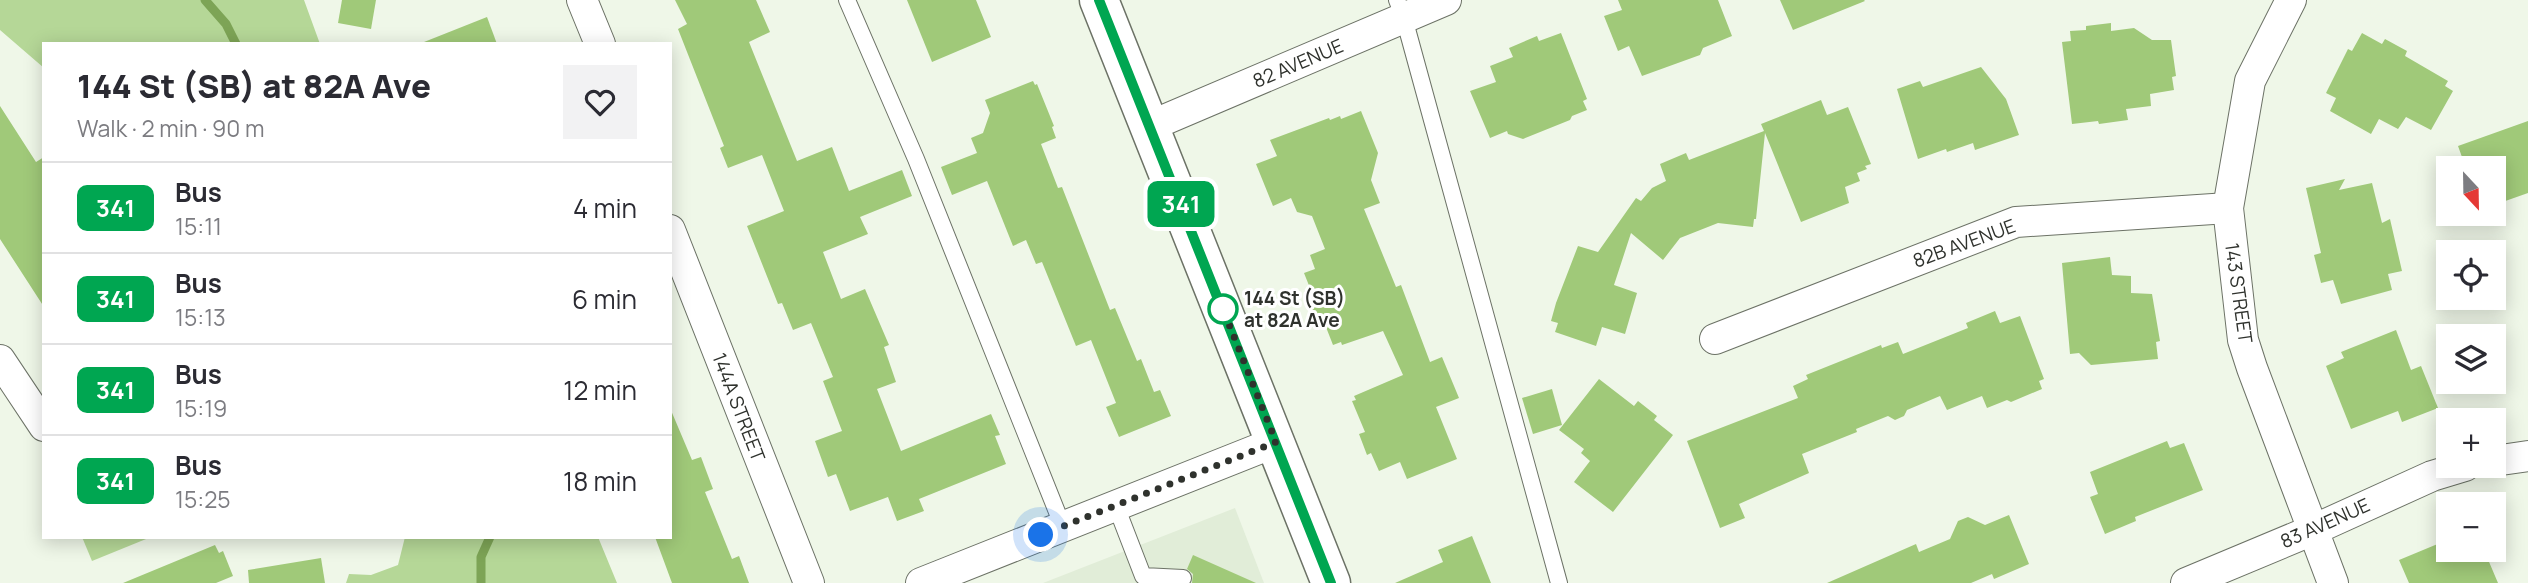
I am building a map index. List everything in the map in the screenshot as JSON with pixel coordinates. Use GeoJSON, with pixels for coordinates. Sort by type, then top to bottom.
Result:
{"type":"FeatureCollection","features":[{"type":"Feature","properties":{"kind":"main road"},"geometry":{"type":"LineString","coordinates":[[1100,0],[1331,583]]}},
{"type":"Feature","properties":{"kind":"street"},"geometry":{"type":"LineString","coordinates":[[582,0],[599,42]]}},
{"type":"Feature","properties":{"kind":"street","name":"82 AVENUE"},"geometry":{"type":"LineString","coordinates":[[1150,126],[1400,9],[1446,0]]}},
{"type":"Feature","properties":{"kind":"street","name":"143 STREET"},"geometry":{"type":"LineString","coordinates":[[2291,0],[2250,81],[2228,208],[2243,340],[2333,583]]}},
{"type":"Feature","properties":{"kind":"street","name":"82B AVENUE"},"geometry":{"type":"LineString","coordinates":[[1715,339],[2015,222],[2228,208]]}},
{"type":"Feature","properties":{"kind":"street","name":"144A STREET"},"geometry":{"type":"LineString","coordinates":[[672,235],[809,583]]}},
{"type":"Feature","properties":{"kind":"street"},"geometry":{"type":"LineString","coordinates":[[0,360],[42,423]]}},
{"type":"Feature","properties":{"kind":"street"},"geometry":{"type":"LineString","coordinates":[[921,583],[1276,442]]}},
{"type":"Feature","properties":{"kind":"street"},"geometry":{"type":"LineString","coordinates":[[2506,459],[2528,456]]}},
{"type":"Feature","properties":{"kind":"street","name":"83 AVENUE"},"geometry":{"type":"LineString","coordinates":[[2186,583],[2436,475]]}},
{"type":"Feature","properties":{"kind":"lane"},"geometry":{"type":"LineString","coordinates":[[847,0],[916,159],[1063,527]]}},
{"type":"Feature","properties":{"kind":"lane"},"geometry":{"type":"LineString","coordinates":[[1400,9],[1559,583]]}},
{"type":"Feature","properties":{"kind":"lane"},"geometry":{"type":"LineString","coordinates":[[1116,506],[1143,576],[1183,578]]}},
{"type":"Feature","properties":{"kind":"shaded area"},"geometry":{"type":"Polygon","coordinates":[[[1235,508],[1264,583],[1043,583],[1235,508]]]}},
{"type":"Feature","properties":{"kind":"green space"},"geometry":{"type":"Polygon","coordinates":[[[0,0],[304,0],[319,42],[42,42],[42,66],[0,30],[0,0]]]}},
{"type":"Feature","properties":{"kind":"green space"},"geometry":{"type":"Polygon","coordinates":[[[83,539],[146,539],[92,561],[83,539]]]}},
{"type":"Feature","properties":{"kind":"green space"},"geometry":{"type":"Polygon","coordinates":[[[404,539],[599,539],[617,583],[346,583],[349,574],[371,575],[398,565],[404,539]]]}},
{"type":"Feature","properties":{"kind":"building"},"geometry":{"type":"Polygon","coordinates":[[[342,0],[376,0],[371,29],[338,23],[342,0]]]}},
{"type":"Feature","properties":{"kind":"building"},"geometry":{"type":"Polygon","coordinates":[[[675,0],[756,0],[770,32],[749,42],[797,161],[832,147],[849,191],[902,170],[912,196],[860,217],[868,234],[823,252],[841,299],[865,289],[889,345],[884,347],[896,382],[877,389],[901,451],[991,414],[1000,435],[995,436],[1006,464],[919,499],[924,511],[897,521],[888,497],[850,511],[836,474],[828,477],[815,441],[842,431],[823,381],[833,377],[811,323],[793,330],[782,303],[778,304],[747,226],[784,211],[762,155],[728,168],[720,148],[724,146],[678,29],[687,24],[675,0]]]}},
{"type":"Feature","properties":{"kind":"building"},"geometry":{"type":"Polygon","coordinates":[[[907,0],[976,0],[991,37],[932,62],[907,0]]]}},
{"type":"Feature","properties":{"kind":"building"},"geometry":{"type":"Polygon","coordinates":[[[1618,0],[1718,0],[1732,36],[1703,48],[1700,55],[1642,76],[1629,46],[1618,51],[1604,16],[1622,10],[1618,0]]]}},
{"type":"Feature","properties":{"kind":"building"},"geometry":{"type":"Polygon","coordinates":[[[1780,0],[1864,0],[1865,1],[1793,30],[1780,0]]]}},
{"type":"Feature","properties":{"kind":"building"},"geometry":{"type":"Polygon","coordinates":[[[487,17],[496,42],[424,42],[487,17]]]}},
{"type":"Feature","properties":{"kind":"building"},"geometry":{"type":"Polygon","coordinates":[[[2111,23],[2111,31],[2134,28],[2152,40],[2171,40],[2176,76],[2172,77],[2174,90],[2150,94],[2151,106],[2126,109],[2128,120],[2072,124],[2062,42],[2071,41],[2070,31],[2111,23]]]}},
{"type":"Feature","properties":{"kind":"building"},"geometry":{"type":"Polygon","coordinates":[[[1561,33],[1587,99],[1583,101],[1587,110],[1523,139],[1508,134],[1507,131],[1490,138],[1470,91],[1496,82],[1490,66],[1513,57],[1509,48],[1537,36],[1539,41],[1561,33]]]}},
{"type":"Feature","properties":{"kind":"building"},"geometry":{"type":"Polygon","coordinates":[[[2362,33],[2382,44],[2385,39],[2407,51],[2405,56],[2448,81],[2445,86],[2453,91],[2431,130],[2406,117],[2398,129],[2379,119],[2371,134],[2330,111],[2336,98],[2326,93],[2348,49],[2352,51],[2362,33]]]}},
{"type":"Feature","properties":{"kind":"building"},"geometry":{"type":"Polygon","coordinates":[[[1981,67],[2006,99],[2019,135],[1975,150],[1973,143],[1918,159],[1897,89],[1920,81],[1923,87],[1981,67]]]}},
{"type":"Feature","properties":{"kind":"building"},"geometry":{"type":"Polygon","coordinates":[[[1033,81],[1037,84],[1054,126],[1052,127],[1056,138],[1041,144],[1058,188],[1062,187],[1110,310],[1115,308],[1137,361],[1141,359],[1154,392],[1160,390],[1171,416],[1119,437],[1106,407],[1116,403],[1091,340],[1076,346],[1042,262],[1036,264],[1026,240],[1013,246],[987,181],[952,195],[941,167],[977,153],[971,138],[983,133],[990,113],[985,100],[1033,81]]]}},
{"type":"Feature","properties":{"kind":"building"},"geometry":{"type":"Polygon","coordinates":[[[1821,100],[1827,115],[1848,107],[1871,164],[1857,173],[1860,181],[1845,187],[1849,203],[1801,222],[1765,133],[1753,227],[1718,223],[1680,238],[1663,260],[1631,233],[1614,285],[1637,293],[1625,334],[1602,327],[1596,346],[1555,332],[1558,323],[1551,321],[1578,246],[1598,252],[1636,198],[1641,201],[1652,188],[1666,181],[1660,164],[1686,153],[1689,160],[1764,131],[1761,124],[1821,100]]]}},
{"type":"Feature","properties":{"kind":"building"},"geometry":{"type":"Polygon","coordinates":[[[0,106],[36,162],[42,158],[42,304],[0,239],[0,106]]]}},
{"type":"Feature","properties":{"kind":"building"},"geometry":{"type":"Polygon","coordinates":[[[1361,111],[1378,153],[1371,180],[1380,203],[1364,209],[1396,287],[1401,285],[1430,362],[1442,357],[1459,398],[1436,407],[1457,459],[1407,479],[1400,462],[1379,471],[1371,453],[1367,455],[1359,434],[1365,432],[1352,401],[1356,400],[1354,396],[1403,375],[1383,331],[1342,345],[1341,342],[1333,345],[1324,322],[1317,324],[1304,291],[1310,288],[1304,273],[1315,269],[1310,255],[1325,249],[1312,216],[1297,212],[1291,198],[1273,206],[1256,164],[1277,156],[1270,140],[1329,118],[1330,120],[1340,116],[1341,119],[1361,111]]]}},
{"type":"Feature","properties":{"kind":"building"},"geometry":{"type":"Polygon","coordinates":[[[2528,121],[2528,193],[2506,201],[2506,156],[2462,156],[2458,146],[2528,121]]]}},
{"type":"Feature","properties":{"kind":"building"},"geometry":{"type":"Polygon","coordinates":[[[2345,179],[2339,190],[2372,183],[2382,223],[2390,219],[2402,271],[2388,274],[2392,290],[2341,304],[2333,280],[2321,283],[2314,255],[2321,253],[2306,188],[2345,179]]]}},
{"type":"Feature","properties":{"kind":"building"},"geometry":{"type":"Polygon","coordinates":[[[2110,257],[2112,275],[2131,276],[2131,293],[2152,294],[2160,341],[2156,342],[2158,359],[2091,365],[2079,353],[2070,354],[2062,263],[2110,257]]]}},
{"type":"Feature","properties":{"kind":"building"},"geometry":{"type":"Polygon","coordinates":[[[1995,311],[2000,323],[2020,316],[2044,379],[2039,381],[2042,389],[2011,402],[2007,400],[1987,408],[1982,396],[1947,410],[1940,396],[1907,410],[1904,416],[1895,420],[1888,416],[1856,429],[1857,432],[1802,454],[1809,473],[1739,504],[1745,518],[1720,528],[1687,441],[1798,398],[1793,386],[1808,379],[1806,375],[1881,345],[1882,348],[1898,342],[1903,354],[1968,328],[1966,323],[1995,311]]]}},
{"type":"Feature","properties":{"kind":"building"},"geometry":{"type":"Polygon","coordinates":[[[2396,330],[2411,370],[2421,366],[2438,408],[2402,422],[2398,411],[2351,429],[2326,366],[2344,358],[2341,352],[2396,330]]]}},
{"type":"Feature","properties":{"kind":"building"},"geometry":{"type":"Polygon","coordinates":[[[1599,379],[1634,406],[1638,401],[1657,416],[1654,420],[1673,435],[1613,512],[1574,482],[1590,461],[1581,453],[1584,449],[1559,430],[1599,379]]]}},
{"type":"Feature","properties":{"kind":"building"},"geometry":{"type":"Polygon","coordinates":[[[1552,389],[1562,425],[1533,434],[1522,398],[1552,389]]]}},
{"type":"Feature","properties":{"kind":"building"},"geometry":{"type":"Polygon","coordinates":[[[672,413],[692,460],[701,457],[713,489],[705,492],[732,559],[739,556],[749,583],[672,583],[656,539],[672,539],[672,413]]]}},
{"type":"Feature","properties":{"kind":"building"},"geometry":{"type":"Polygon","coordinates":[[[2167,441],[2170,448],[2184,443],[2203,490],[2135,517],[2136,521],[2105,534],[2090,497],[2098,494],[2090,472],[2167,441]]]}},
{"type":"Feature","properties":{"kind":"building"},"geometry":{"type":"Polygon","coordinates":[[[2009,515],[2029,564],[1994,579],[1992,574],[1971,583],[1827,583],[1916,544],[1919,552],[1950,539],[1958,521],[1968,517],[1985,525],[2009,515]]]}},
{"type":"Feature","properties":{"kind":"building"},"geometry":{"type":"Polygon","coordinates":[[[1472,536],[1491,583],[1395,583],[1443,562],[1438,550],[1472,536]]]}},
{"type":"Feature","properties":{"kind":"building"},"geometry":{"type":"Polygon","coordinates":[[[215,545],[219,553],[223,551],[233,576],[216,583],[123,583],[215,545]]]}},
{"type":"Feature","properties":{"kind":"building"},"geometry":{"type":"Polygon","coordinates":[[[2436,545],[2436,562],[2489,562],[2498,583],[2409,583],[2399,560],[2436,545]]]}},
{"type":"Feature","properties":{"kind":"building"},"geometry":{"type":"Polygon","coordinates":[[[1193,555],[1256,583],[1192,583],[1193,574],[1187,569],[1193,555]]]}},
{"type":"Feature","properties":{"kind":"building"},"geometry":{"type":"Polygon","coordinates":[[[321,558],[325,583],[249,583],[248,570],[321,558]]]}},
{"type":"Feature","properties":{"kind":"waterway"},"geometry":{"type":"LineString","coordinates":[[205,0],[226,24],[235,42]]}},
{"type":"Feature","properties":{"kind":"waterway"},"geometry":{"type":"LineString","coordinates":[[481,583],[481,557],[489,539]]}},
{"type":"Feature","properties":{"kind":"bus line","name":"341"},"geometry":{"type":"LineString","coordinates":[[1099,0],[1331,583]]}},
{"type":"Feature","properties":{"kind":"place","name":"144 St (SB) at 82A Ave"},"geometry":{"type":"Point","coordinates":[1223,309]}},
{"type":"Feature","properties":{"kind":"route"},"geometry":{"type":"LineString","coordinates":[[1041,535],[1276,442],[1221,304],[1223,309]]}}]}
